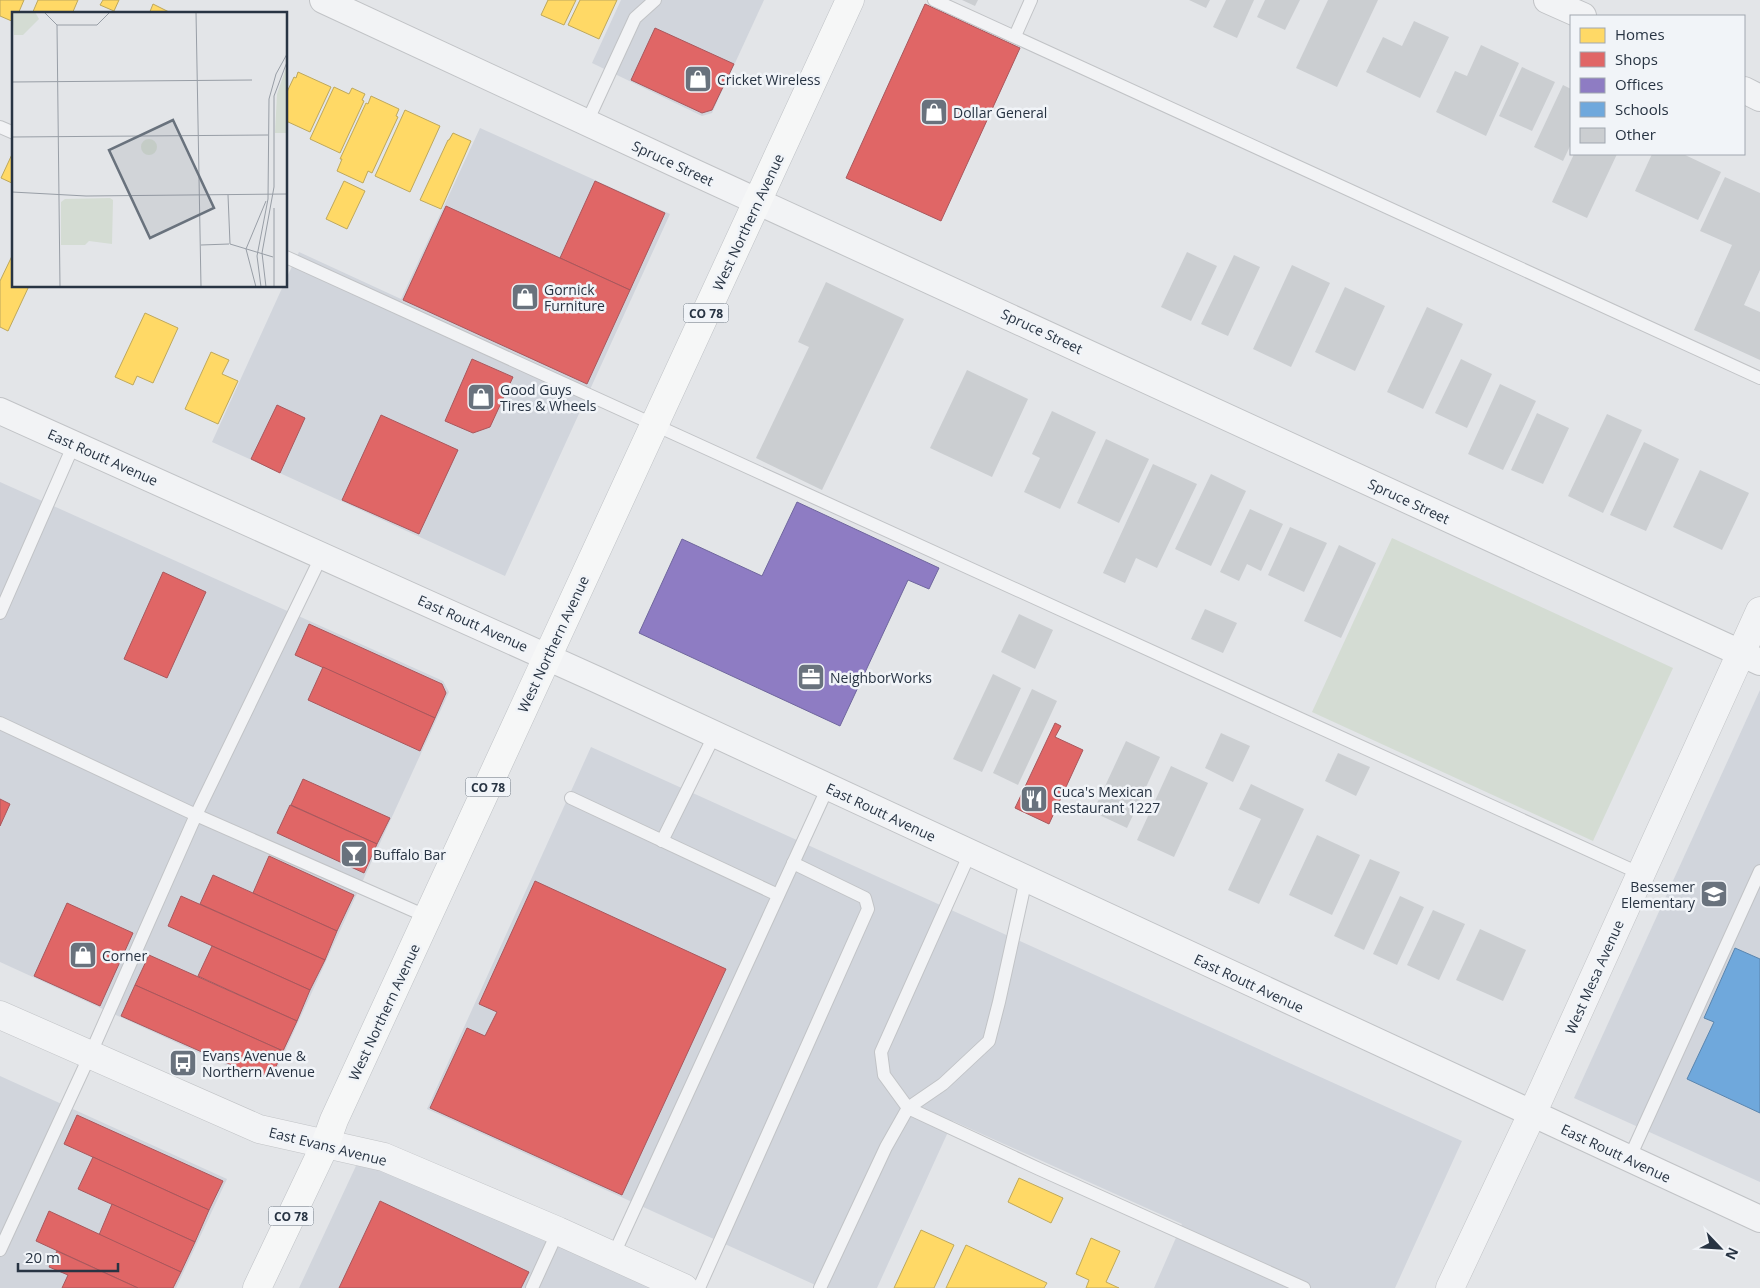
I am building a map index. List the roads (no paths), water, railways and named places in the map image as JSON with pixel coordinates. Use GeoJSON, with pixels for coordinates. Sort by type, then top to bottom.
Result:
{"type":"FeatureCollection","features":[{"type":"Feature","properties":{"kind":"main road","name":"West Northern Avenue"},"geometry":{"type":"LineString","coordinates":[[258,1288],[850,0]]}},
{"type":"Feature","properties":{"kind":"street","name":"Spruce Street"},"geometry":{"type":"LineString","coordinates":[[323,0],[1750,658]]}},
{"type":"Feature","properties":{"kind":"street"},"geometry":{"type":"LineString","coordinates":[[1547,0],[1580,15]]}},
{"type":"Feature","properties":{"kind":"street"},"geometry":{"type":"LineString","coordinates":[[1745,90],[1760,98]]}},
{"type":"Feature","properties":{"kind":"street","name":"East Routt Avenue"},"geometry":{"type":"LineString","coordinates":[[0,411],[547,657],[1760,1219]]}},
{"type":"Feature","properties":{"kind":"street","name":"West Mesa Avenue"},"geometry":{"type":"LineString","coordinates":[[1450,1288],[1532,1114],[1641,874],[1750,658],[1760,611]]}},
{"type":"Feature","properties":{"kind":"street","name":"East Evans Avenue"},"geometry":{"type":"LineString","coordinates":[[0,1015],[259,1129],[384,1157],[558,1231],[684,1288]]}},
{"type":"Feature","properties":{"kind":"lane"},"geometry":{"type":"LineString","coordinates":[[587,122],[635,18],[655,0]]}},
{"type":"Feature","properties":{"kind":"lane"},"geometry":{"type":"LineString","coordinates":[[934,0],[1760,378]]}},
{"type":"Feature","properties":{"kind":"lane"},"geometry":{"type":"LineString","coordinates":[[1015,36],[1031,0]]}},
{"type":"Feature","properties":{"kind":"lane"},"geometry":{"type":"LineString","coordinates":[[0,127],[12,133]]}},
{"type":"Feature","properties":{"kind":"lane"},"geometry":{"type":"LineString","coordinates":[[288,258],[1641,874]]}},
{"type":"Feature","properties":{"kind":"lane"},"geometry":{"type":"LineString","coordinates":[[0,613],[74,444]]}},
{"type":"Feature","properties":{"kind":"lane"},"geometry":{"type":"LineString","coordinates":[[0,1250],[90,1055],[196,815],[322,555]]}},
{"type":"Feature","properties":{"kind":"lane"},"geometry":{"type":"LineString","coordinates":[[0,723],[196,815],[428,917]]}},
{"type":"Feature","properties":{"kind":"lane"},"geometry":{"type":"LineString","coordinates":[[662,841],[714,734]]}},
{"type":"Feature","properties":{"kind":"lane"},"geometry":{"type":"LineString","coordinates":[[613,1256],[828,787]]}},
{"type":"Feature","properties":{"kind":"lane"},"geometry":{"type":"LineString","coordinates":[[571,798],[778,895]]}},
{"type":"Feature","properties":{"kind":"lane"},"geometry":{"type":"LineString","coordinates":[[970,854],[881,1052],[884,1076],[908,1108],[1304,1288]]}},
{"type":"Feature","properties":{"kind":"lane"},"geometry":{"type":"LineString","coordinates":[[700,1288],[868,909],[865,898],[793,863]]}},
{"type":"Feature","properties":{"kind":"lane"},"geometry":{"type":"LineString","coordinates":[[1629,1159],[1760,870]]}},
{"type":"Feature","properties":{"kind":"lane"},"geometry":{"type":"LineString","coordinates":[[820,1288],[886,1147],[908,1108],[943,1084],[989,1040],[1026,879]]}},
{"type":"Feature","properties":{"kind":"lane"},"geometry":{"type":"LineString","coordinates":[[532,1288],[558,1231]]}},
{"type":"Feature","properties":{"kind":"place","name":"Cricket Wireless"},"geometry":{"type":"Point","coordinates":[698,79]}},
{"type":"Feature","properties":{"kind":"place","name":"Dollar General"},"geometry":{"type":"Point","coordinates":[934,112]}},
{"type":"Feature","properties":{"kind":"place","name":"Gornick Furniture"},"geometry":{"type":"Point","coordinates":[525,297]}},
{"type":"Feature","properties":{"kind":"place","name":"Good Guys Tires & Wheels"},"geometry":{"type":"Point","coordinates":[481,397]}},
{"type":"Feature","properties":{"kind":"place","name":"NeighborWorks"},"geometry":{"type":"Point","coordinates":[811,677]}},
{"type":"Feature","properties":{"kind":"place","name":"Cuca's Mexican Restaurant 1227"},"geometry":{"type":"Point","coordinates":[1034,799]}},
{"type":"Feature","properties":{"kind":"place","name":"Buffalo Bar"},"geometry":{"type":"Point","coordinates":[354,854]}},
{"type":"Feature","properties":{"kind":"place","name":"Bessemer Elementary"},"geometry":{"type":"Point","coordinates":[1714,894]}},
{"type":"Feature","properties":{"kind":"place","name":"Corner"},"geometry":{"type":"Point","coordinates":[83,955]}},
{"type":"Feature","properties":{"kind":"place","name":"Evans Avenue & Northern Avenue"},"geometry":{"type":"Point","coordinates":[183,1063]}}]}
